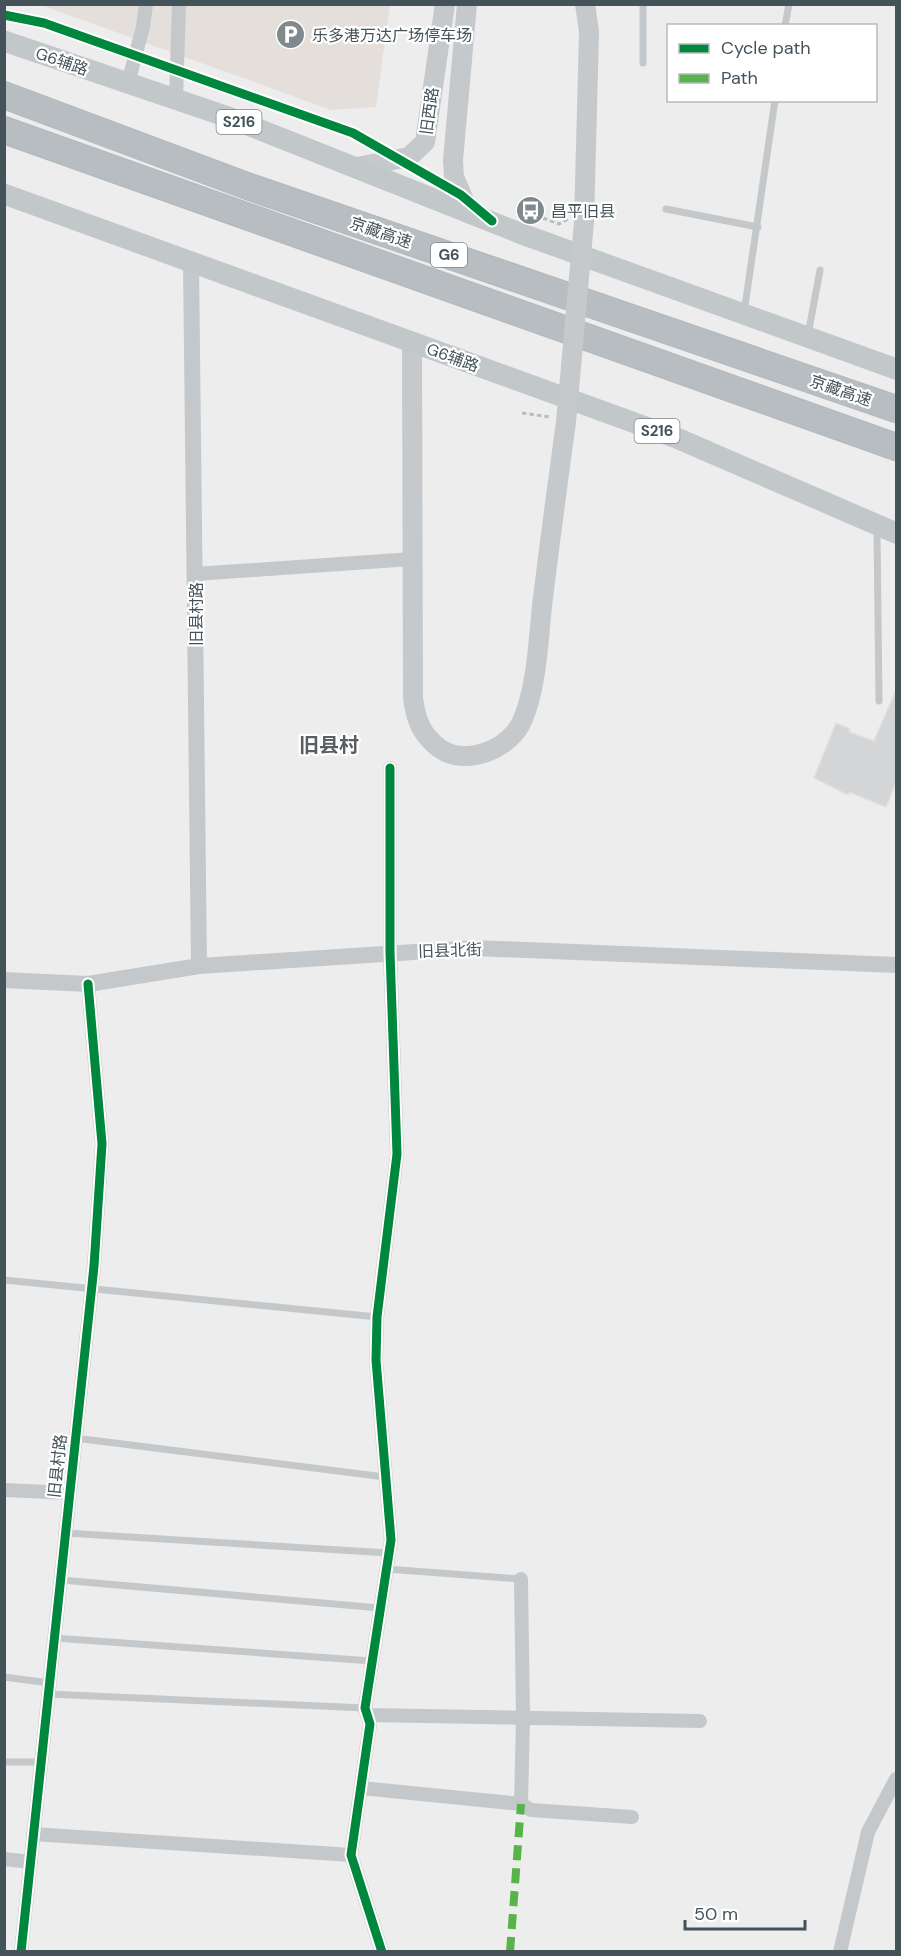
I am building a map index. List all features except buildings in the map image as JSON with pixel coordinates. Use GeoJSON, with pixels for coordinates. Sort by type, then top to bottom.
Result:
{"type":"FeatureCollection","features":[{"type":"Feature","properties":{"kind":"highway","name":"京藏高速"},"geometry":{"type":"LineString","coordinates":[[4,95],[250,187],[897,409]]}},
{"type":"Feature","properties":{"kind":"highway"},"geometry":{"type":"LineString","coordinates":[[4,130],[897,447]]}},
{"type":"Feature","properties":{"kind":"main road","name":"旧西路"},"geometry":{"type":"LineString","coordinates":[[357,167],[409,157],[425,142],[445,4]]}},
{"type":"Feature","properties":{"kind":"main road","name":"旧西路"},"geometry":{"type":"LineString","coordinates":[[467,4],[453,159],[454,177],[470,214]]}},
{"type":"Feature","properties":{"kind":"main road"},"geometry":{"type":"LineString","coordinates":[[412,342],[413,698],[416,720],[426,737],[442,750],[467,756],[489,752],[509,739],[523,722],[530,699],[563,420],[589,41],[585,4]]}},
{"type":"Feature","properties":{"kind":"main road","name":"G6辅路"},"geometry":{"type":"LineString","coordinates":[[4,41],[176,99],[357,167],[470,214],[808,338],[896,367]]}},
{"type":"Feature","properties":{"kind":"main road","name":"G6辅路"},"geometry":{"type":"LineString","coordinates":[[4,194],[679,439],[897,533]]}},
{"type":"Feature","properties":{"kind":"street"},"geometry":{"type":"LineString","coordinates":[[128,83],[143,27],[146,4]]}},
{"type":"Feature","properties":{"kind":"street"},"geometry":{"type":"LineString","coordinates":[[176,99],[179,4]]}},
{"type":"Feature","properties":{"kind":"street","name":"旧县村路"},"geometry":{"type":"LineString","coordinates":[[191,262],[199,966]]}},
{"type":"Feature","properties":{"kind":"street"},"geometry":{"type":"LineString","coordinates":[[195,574],[412,559]]}},
{"type":"Feature","properties":{"kind":"street"},"geometry":{"type":"LineString","coordinates":[[382,1952],[351,1855],[370,1724],[366,1712],[372,1661],[391,1540],[376,1360],[377,1317],[398,1154],[390,952],[390,768]]}},
{"type":"Feature","properties":{"kind":"street","name":"旧县北街"},"geometry":{"type":"LineString","coordinates":[[4,980],[88,984],[199,966],[475,948],[897,965]]}},
{"type":"Feature","properties":{"kind":"street","name":"旧县村路"},"geometry":{"type":"LineString","coordinates":[[21,1952],[92,1287],[102,1144],[88,984]]}},
{"type":"Feature","properties":{"kind":"street"},"geometry":{"type":"LineString","coordinates":[[4,1490],[70,1493]]}},
{"type":"Feature","properties":{"kind":"street"},"geometry":{"type":"LineString","coordinates":[[521,1579],[523,1718],[521,1804]]}},
{"type":"Feature","properties":{"kind":"street"},"geometry":{"type":"LineString","coordinates":[[366,1712],[700,1721]]}},
{"type":"Feature","properties":{"kind":"street"},"geometry":{"type":"LineString","coordinates":[[840,1952],[868,1832],[897,1779]]}},
{"type":"Feature","properties":{"kind":"street"},"geometry":{"type":"LineString","coordinates":[[361,1788],[521,1804],[531,1810],[632,1817]]}},
{"type":"Feature","properties":{"kind":"street"},"geometry":{"type":"LineString","coordinates":[[33,1834],[351,1855]]}},
{"type":"Feature","properties":{"kind":"street"},"geometry":{"type":"LineString","coordinates":[[4,1858],[31,1862]]}},
{"type":"Feature","properties":{"kind":"lane"},"geometry":{"type":"LineString","coordinates":[[643,4],[643,63]]}},
{"type":"Feature","properties":{"kind":"lane"},"geometry":{"type":"LineString","coordinates":[[785,24],[789,4]]}},
{"type":"Feature","properties":{"kind":"lane"},"geometry":{"type":"LineString","coordinates":[[744,315],[775,102]]}},
{"type":"Feature","properties":{"kind":"lane"},"geometry":{"type":"LineString","coordinates":[[666,209],[758,227]]}},
{"type":"Feature","properties":{"kind":"lane"},"geometry":{"type":"LineString","coordinates":[[808,338],[820,270]]}},
{"type":"Feature","properties":{"kind":"lane"},"geometry":{"type":"LineString","coordinates":[[877,524],[879,701]]}},
{"type":"Feature","properties":{"kind":"lane"},"geometry":{"type":"LineString","coordinates":[[4,1280],[377,1317]]}},
{"type":"Feature","properties":{"kind":"lane"},"geometry":{"type":"LineString","coordinates":[[75,1438],[386,1477]]}},
{"type":"Feature","properties":{"kind":"lane"},"geometry":{"type":"LineString","coordinates":[[65,1533],[389,1553]]}},
{"type":"Feature","properties":{"kind":"lane"},"geometry":{"type":"LineString","coordinates":[[386,1569],[521,1579]]}},
{"type":"Feature","properties":{"kind":"lane"},"geometry":{"type":"LineString","coordinates":[[61,1580],[380,1608]]}},
{"type":"Feature","properties":{"kind":"lane"},"geometry":{"type":"LineString","coordinates":[[54,1638],[372,1661]]}},
{"type":"Feature","properties":{"kind":"lane"},"geometry":{"type":"LineString","coordinates":[[4,1677],[49,1688],[366,1712]]}},
{"type":"Feature","properties":{"kind":"lane"},"geometry":{"type":"LineString","coordinates":[[4,1762],[41,1762]]}},
{"type":"Feature","properties":{"kind":"path"},"geometry":{"type":"LineString","coordinates":[[543,218],[560,224],[563,219],[577,220]]}},
{"type":"Feature","properties":{"kind":"path"},"geometry":{"type":"LineString","coordinates":[[522,414],[563,420]]}},
{"type":"Feature","properties":{"kind":"shaded area"},"geometry":{"type":"Polygon","coordinates":[[[41,5],[390,5],[376,107],[331,110],[41,5]]]}},
{"type":"Feature","properties":{"kind":"marked path"},"geometry":{"type":"LineString","coordinates":[[510,1952],[521,1804]]}},
{"type":"Feature","properties":{"kind":"cycle path"},"geometry":{"type":"LineString","coordinates":[[4,15],[44,23],[353,133],[461,195],[492,221]]}},
{"type":"Feature","properties":{"kind":"cycle path"},"geometry":{"type":"LineString","coordinates":[[382,1952],[351,1855],[370,1724],[365,1708],[391,1540],[376,1360],[377,1317],[397,1154],[390,952],[390,768]]}},
{"type":"Feature","properties":{"kind":"cycle path"},"geometry":{"type":"LineString","coordinates":[[21,1952],[94,1266],[102,1144],[88,984]]}},
{"type":"Feature","properties":{"kind":"place","name":"乐多港万达广场停车场"},"geometry":{"type":"Point","coordinates":[291,35]}},
{"type":"Feature","properties":{"kind":"place","name":"昌平旧县"},"geometry":{"type":"Point","coordinates":[530,211]}},
{"type":"Feature","properties":{"kind":"district","name":"旧县村"},"geometry":{"type":"Point","coordinates":[329,745]}}]}
